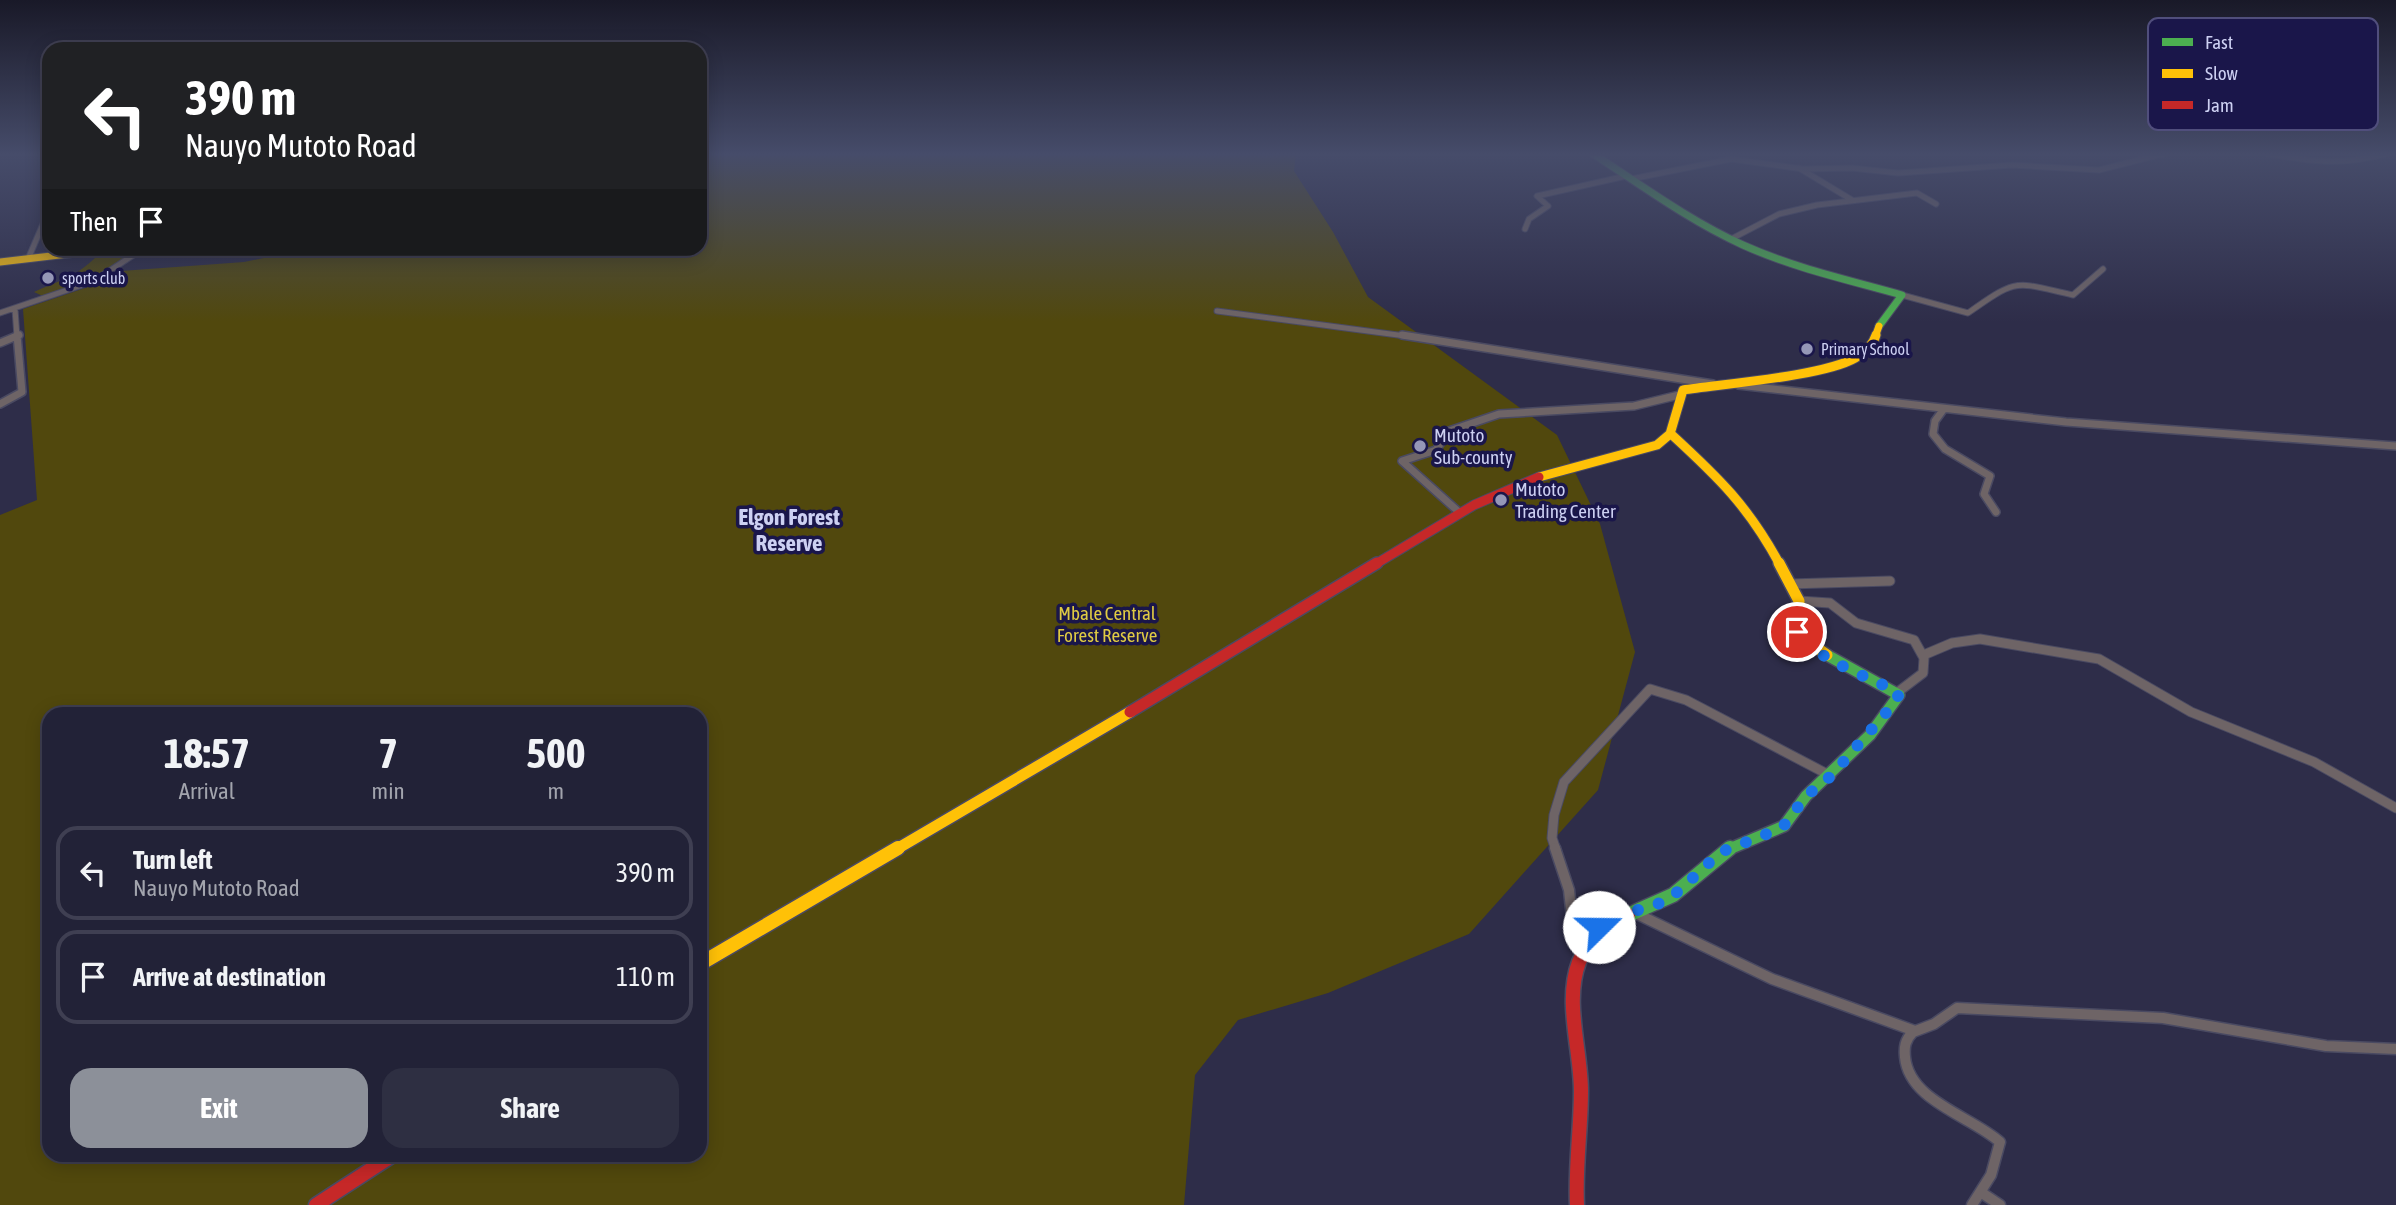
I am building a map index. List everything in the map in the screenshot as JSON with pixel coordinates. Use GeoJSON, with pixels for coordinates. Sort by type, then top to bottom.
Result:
{"type":"FeatureCollection","features":[{"type":"Feature","properties":{"kind":"street"},"geometry":{"type":"LineString","coordinates":[[1525,229],[1529,219],[1542,209]]}},
{"type":"Feature","properties":{"kind":"street"},"geometry":{"type":"LineString","coordinates":[[1681,209],[1731,239],[1781,261],[1863,281],[1968,313],[2003,288],[2018,283],[2073,295],[2103,269]]}},
{"type":"Feature","properties":{"kind":"street"},"geometry":{"type":"LineString","coordinates":[[1731,239],[1779,214],[1804,209]]}},
{"type":"Feature","properties":{"kind":"street"},"geometry":{"type":"LineString","coordinates":[[28,259],[42,226]]}},
{"type":"Feature","properties":{"kind":"street"},"geometry":{"type":"LineString","coordinates":[[0,262],[53,256]]}},
{"type":"Feature","properties":{"kind":"street"},"geometry":{"type":"LineString","coordinates":[[0,313],[94,283],[117,271],[135,256]]}},
{"type":"Feature","properties":{"kind":"street"},"geometry":{"type":"LineString","coordinates":[[1460,513],[1402,461],[1436,450],[1443,436],[1449,432],[1500,414],[1580,407],[1634,406],[1679,395],[1687,388],[1827,368],[1854,359],[1873,344],[1879,324],[1902,295]]}},
{"type":"Feature","properties":{"kind":"street"},"geometry":{"type":"LineString","coordinates":[[0,404],[22,392],[15,309]]}},
{"type":"Feature","properties":{"kind":"street"},"geometry":{"type":"LineString","coordinates":[[1217,311],[1390,333],[1717,383],[1943,410],[2144,430],[2396,446]]}},
{"type":"Feature","properties":{"kind":"street"},"geometry":{"type":"LineString","coordinates":[[0,343],[19,335]]}},
{"type":"Feature","properties":{"kind":"street"},"geometry":{"type":"LineString","coordinates":[[707,960],[1213,663],[1460,513],[1529,480],[1653,447],[1671,433],[1679,395]]}},
{"type":"Feature","properties":{"kind":"street"},"geometry":{"type":"LineString","coordinates":[[1943,410],[1935,421],[1933,434],[1945,449],[1990,475],[1984,494],[1996,512]]}},
{"type":"Feature","properties":{"kind":"street"},"geometry":{"type":"LineString","coordinates":[[1671,433],[1729,487],[1760,527],[1798,601],[1797,632],[1800,637],[1844,665],[1898,692]]}},
{"type":"Feature","properties":{"kind":"street"},"geometry":{"type":"LineString","coordinates":[[1789,584],[1889,581]]}},
{"type":"Feature","properties":{"kind":"street"},"geometry":{"type":"LineString","coordinates":[[1798,601],[1833,603],[1855,622],[1908,638],[1926,654]]}},
{"type":"Feature","properties":{"kind":"street"},"geometry":{"type":"LineString","coordinates":[[1926,654],[1950,643],[1980,639],[2099,659],[2191,712],[2225,729],[2315,762],[2396,808]]}},
{"type":"Feature","properties":{"kind":"street"},"geometry":{"type":"LineString","coordinates":[[1898,692],[1923,673],[1926,654]]}},
{"type":"Feature","properties":{"kind":"street"},"geometry":{"type":"LineString","coordinates":[[1581,956],[1574,937],[1570,890],[1552,838],[1559,793],[1564,782],[1650,689],[1686,700],[1831,776]]}},
{"type":"Feature","properties":{"kind":"street"},"geometry":{"type":"LineString","coordinates":[[1577,1205],[1581,1072],[1573,1030],[1573,1008],[1581,956],[1599,927],[1607,920],[1635,913],[1675,894],[1721,852],[1782,828],[1807,795],[1831,776],[1877,726],[1898,699],[1898,692]]}},
{"type":"Feature","properties":{"kind":"street"},"geometry":{"type":"LineString","coordinates":[[1635,913],[1718,957],[1815,998],[1915,1031]]}},
{"type":"Feature","properties":{"kind":"street"},"geometry":{"type":"LineString","coordinates":[[1972,1205],[1982,1193],[2000,1156],[2000,1142],[1973,1120],[1927,1096],[1910,1079],[1903,1058],[1905,1040],[1915,1031],[1933,1026],[1945,1013],[1957,1008],[2007,1008],[2163,1018],[2326,1046],[2362,1050],[2396,1049]]}},
{"type":"Feature","properties":{"kind":"street"},"geometry":{"type":"LineString","coordinates":[[316,1205],[382,1162]]}},
{"type":"Feature","properties":{"kind":"street"},"geometry":{"type":"LineString","coordinates":[[1982,1193],[2000,1205]]}},
{"type":"Feature","properties":{"kind":"green space","name":"Mbale Central Forest Reserve"},"geometry":{"type":"Polygon","coordinates":[[[707,209],[1318,209],[1368,297],[1557,435],[1600,524],[1635,652],[1598,790],[1469,934],[1328,993],[1238,1020],[1195,1075],[1184,1205],[0,1205],[0,515],[37,500],[23,309],[88,287],[121,271],[244,262],[274,256],[707,256],[707,209]]]}},
{"type":"Feature","properties":{"kind":"green space"},"geometry":{"type":"Polygon","coordinates":[[[97,256],[126,256],[112,272],[47,298],[34,292],[60,281],[97,256]]]}},
{"type":"Feature","properties":{"kind":"traffic: fast"},"geometry":{"type":"LineString","coordinates":[[1679,209],[1723,235],[1762,253],[1902,295],[1879,326]]}},
{"type":"Feature","properties":{"kind":"traffic: fast"},"geometry":{"type":"LineString","coordinates":[[1628,915],[1673,895],[1728,849],[1766,836],[1784,826],[1806,796],[1870,735],[1899,695],[1827,655]]}},
{"type":"Feature","properties":{"kind":"traffic: slow"},"geometry":{"type":"LineString","coordinates":[[0,262],[51,256]]}},
{"type":"Feature","properties":{"kind":"traffic: slow"},"geometry":{"type":"LineString","coordinates":[[1539,477],[1657,445],[1670,434],[1683,390],[1827,368],[1854,359],[1873,344],[1879,326]]}},
{"type":"Feature","properties":{"kind":"traffic: slow"},"geometry":{"type":"LineString","coordinates":[[1671,434],[1729,487],[1760,527],[1799,601],[1798,634],[1827,655]]}},
{"type":"Feature","properties":{"kind":"traffic: slow"},"geometry":{"type":"LineString","coordinates":[[707,960],[1130,712]]}},
{"type":"Feature","properties":{"kind":"traffic: jam"},"geometry":{"type":"LineString","coordinates":[[1130,712],[1474,505],[1539,477]]}},
{"type":"Feature","properties":{"kind":"traffic: jam"},"geometry":{"type":"LineString","coordinates":[[1577,1205],[1576,1175],[1581,1102],[1574,988],[1578,965],[1586,945],[1603,928],[1628,915]]}},
{"type":"Feature","properties":{"kind":"traffic: jam"},"geometry":{"type":"LineString","coordinates":[[316,1205],[382,1162]]}},
{"type":"Feature","properties":{"kind":"place","name":"sports club"},"geometry":{"type":"Point","coordinates":[48,278]}},
{"type":"Feature","properties":{"kind":"place","name":"Primary School"},"geometry":{"type":"Point","coordinates":[1807,349]}},
{"type":"Feature","properties":{"kind":"place","name":"Mutoto Sub-county"},"geometry":{"type":"Point","coordinates":[1420,446]}},
{"type":"Feature","properties":{"kind":"place","name":"Mutoto Trading Center"},"geometry":{"type":"Point","coordinates":[1501,500]}},
{"type":"Feature","properties":{"kind":"district","name":"Elgon Forest Reserve"},"geometry":{"type":"Point","coordinates":[789,530]}},
{"type":"Feature","properties":{"kind":"route"},"geometry":{"type":"LineString","coordinates":[[1599,927],[1607,920],[1660,903],[1675,894],[1721,852],[1782,828],[1807,795],[1831,776],[1898,699],[1898,692],[1832,658],[1806,642],[1797,632]]}}]}
